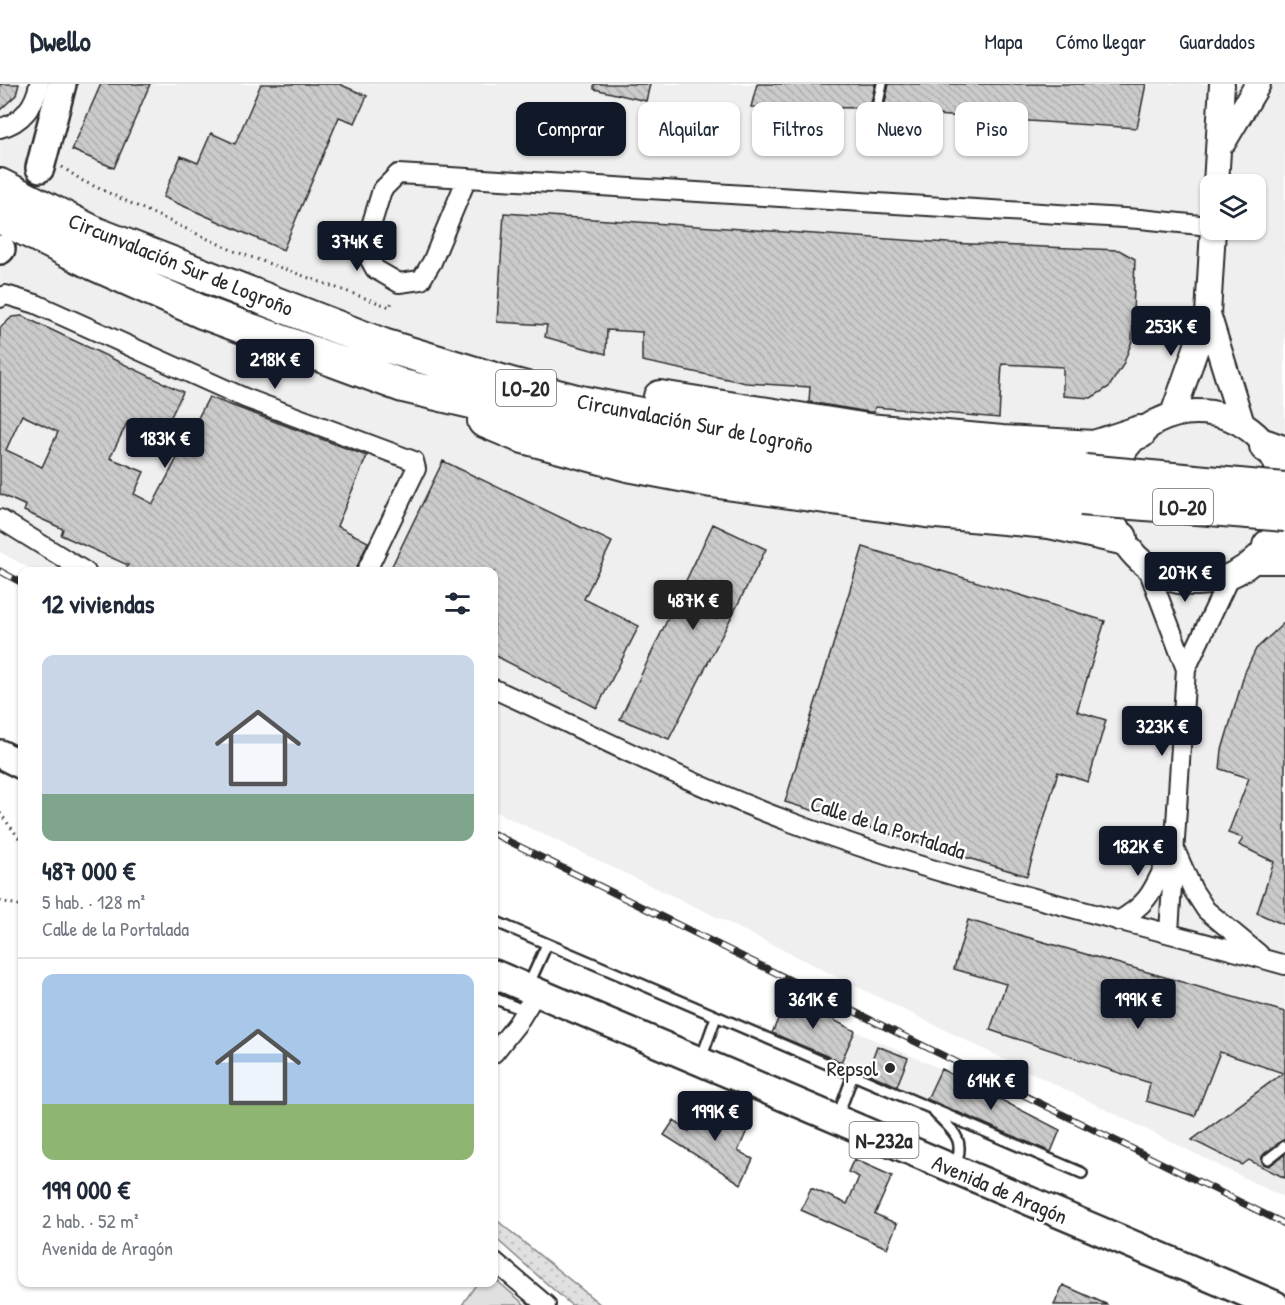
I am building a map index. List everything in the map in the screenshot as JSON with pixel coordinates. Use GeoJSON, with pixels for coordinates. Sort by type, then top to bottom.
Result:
{"type":"FeatureCollection","features":[{"type":"Feature","properties":{"kind":"highway","name":"Circunvalación Sur de Logroño"},"geometry":{"type":"LineString","coordinates":[[0,185],[97,234],[383,345],[501,382],[650,417],[833,449],[1083,485],[1275,545]]}},
{"type":"Feature","properties":{"kind":"highway","name":"Circunvalación Sur de Logroño"},"geometry":{"type":"LineString","coordinates":[[0,217],[94,264],[202,312],[403,386],[675,450],[736,461],[876,479],[1083,485],[1279,466]]}},
{"type":"Feature","properties":{"kind":"highway"},"geometry":{"type":"LineString","coordinates":[[318,318],[579,384],[868,429],[1095,447],[1140,432]]}},
{"type":"Feature","properties":{"kind":"highway"},"geometry":{"type":"LineString","coordinates":[[403,386],[520,436],[628,465],[801,495],[926,511],[1117,529]]}},
{"type":"Feature","properties":{"kind":"main road"},"geometry":{"type":"LineString","coordinates":[[42,162],[62,84]]}},
{"type":"Feature","properties":{"kind":"main road"},"geometry":{"type":"LineString","coordinates":[[1217,174],[1222,84]]}},
{"type":"Feature","properties":{"kind":"main road"},"geometry":{"type":"LineString","coordinates":[[1220,149],[1236,117],[1258,84]]}},
{"type":"Feature","properties":{"kind":"main road"},"geometry":{"type":"LineString","coordinates":[[1173,414],[1208,314],[1211,240]]}},
{"type":"Feature","properties":{"kind":"main road"},"geometry":{"type":"LineString","coordinates":[[1208,314],[1242,424]]}},
{"type":"Feature","properties":{"kind":"main road"},"geometry":{"type":"LineString","coordinates":[[1119,460],[1140,432],[1155,421],[1173,414],[1208,412],[1220,414],[1242,424],[1279,466]]}},
{"type":"Feature","properties":{"kind":"main road"},"geometry":{"type":"LineString","coordinates":[[1117,529],[1128,550],[1148,568],[1174,581],[1202,584],[1229,578],[1275,545]]}},
{"type":"Feature","properties":{"kind":"main road"},"geometry":{"type":"LineString","coordinates":[[0,754],[18,763]]}},
{"type":"Feature","properties":{"kind":"main road","name":"Avenida de Aragón"},"geometry":{"type":"LineString","coordinates":[[498,977],[529,998],[700,1062],[1275,1305]]}},
{"type":"Feature","properties":{"kind":"street"},"geometry":{"type":"LineString","coordinates":[[0,128],[23,116],[36,98],[39,84]]}},
{"type":"Feature","properties":{"kind":"street"},"geometry":{"type":"LineString","coordinates":[[467,178],[432,262],[421,280],[399,283],[375,269],[364,249],[382,190],[398,174],[467,178],[1140,219],[1200,226]]}},
{"type":"Feature","properties":{"kind":"street"},"geometry":{"type":"LineString","coordinates":[[1,296],[36,304],[245,398],[414,461],[416,469],[368,567]]}},
{"type":"Feature","properties":{"kind":"street"},"geometry":{"type":"LineString","coordinates":[[0,519],[78,567]]}},
{"type":"Feature","properties":{"kind":"street"},"geometry":{"type":"LineString","coordinates":[[1148,568],[1186,669]]}},
{"type":"Feature","properties":{"kind":"street"},"geometry":{"type":"LineString","coordinates":[[1169,933],[1186,669],[1229,578]]}},
{"type":"Feature","properties":{"kind":"street","name":"Calle de la Portalada"},"geometry":{"type":"LineString","coordinates":[[498,691],[719,793],[789,821],[872,849],[1118,921],[1285,965]]}},
{"type":"Feature","properties":{"kind":"street"},"geometry":{"type":"LineString","coordinates":[[1118,921],[1146,902],[1174,848]]}},
{"type":"Feature","properties":{"kind":"street"},"geometry":{"type":"LineString","coordinates":[[1174,848],[1193,890],[1206,910],[1266,959]]}},
{"type":"Feature","properties":{"kind":"street"},"geometry":{"type":"LineString","coordinates":[[498,1047],[529,998]]}},
{"type":"Feature","properties":{"kind":"street"},"geometry":{"type":"LineString","coordinates":[[498,1264],[546,1305]]}},
{"type":"Feature","properties":{"kind":"lane"},"geometry":{"type":"LineString","coordinates":[[878,102],[882,84]]}},
{"type":"Feature","properties":{"kind":"lane"},"geometry":{"type":"LineString","coordinates":[[498,923],[1082,1173]]}},
{"type":"Feature","properties":{"kind":"lane"},"geometry":{"type":"LineString","coordinates":[[498,998],[529,998],[547,944]]}},
{"type":"Feature","properties":{"kind":"lane"},"geometry":{"type":"LineString","coordinates":[[700,1062],[716,1017]]}},
{"type":"Feature","properties":{"kind":"lane"},"geometry":{"type":"LineString","coordinates":[[836,1119],[853,1075]]}},
{"type":"Feature","properties":{"kind":"lane"},"geometry":{"type":"LineString","coordinates":[[931,1109],[959,1139],[962,1150],[954,1169]]}},
{"type":"Feature","properties":{"kind":"lane"},"geometry":{"type":"LineString","coordinates":[[1268,1160],[1285,1146]]}},
{"type":"Feature","properties":{"kind":"path"},"geometry":{"type":"LineString","coordinates":[[42,162],[245,255],[390,307],[399,283]]}},
{"type":"Feature","properties":{"kind":"path"},"geometry":{"type":"LineString","coordinates":[[0,813],[18,837]]}},
{"type":"Feature","properties":{"kind":"path"},"geometry":{"type":"LineString","coordinates":[[0,901],[18,905]]}},
{"type":"Feature","properties":{"kind":"shaded area"},"geometry":{"type":"Polygon","coordinates":[[[0,84],[1285,84],[1285,1198],[700,909],[498,813],[498,567],[27,567],[0,552],[0,84]]]}},
{"type":"Feature","properties":{"kind":"shaded area","name":"Repsol"},"geometry":{"type":"Polygon","coordinates":[[[855,1031],[941,1069],[925,1105],[839,1066],[855,1031]]]}},
{"type":"Feature","properties":{"kind":"shaded area"},"geometry":{"type":"Polygon","coordinates":[[[498,1221],[601,1305],[571,1305],[498,1241],[498,1221]]]}},
{"type":"Feature","properties":{"kind":"shaded area"},"geometry":{"type":"Polygon","coordinates":[[[498,1281],[525,1305],[462,1305],[474,1287],[498,1287],[498,1281]]]}},
{"type":"Feature","properties":{"kind":"building"},"geometry":{"type":"Polygon","coordinates":[[[0,84],[19,84],[16,95],[0,110],[0,84]]]}},
{"type":"Feature","properties":{"kind":"building"},"geometry":{"type":"Polygon","coordinates":[[[101,84],[150,84],[114,168],[72,150],[101,84]]]}},
{"type":"Feature","properties":{"kind":"building"},"geometry":{"type":"Polygon","coordinates":[[[261,84],[339,84],[367,96],[355,123],[339,117],[283,250],[163,197],[181,156],[198,163],[211,133],[235,144],[261,84]]]}},
{"type":"Feature","properties":{"kind":"building"},"geometry":{"type":"Polygon","coordinates":[[[594,84],[650,84],[646,101],[594,89],[594,84]]]}},
{"type":"Feature","properties":{"kind":"building"},"geometry":{"type":"Polygon","coordinates":[[[757,84],[875,84],[871,102],[856,102],[856,108],[844,108],[844,102],[752,102],[757,84]]]}},
{"type":"Feature","properties":{"kind":"building"},"geometry":{"type":"Polygon","coordinates":[[[889,84],[1146,84],[1137,128],[1028,121],[1028,102],[955,102],[955,116],[943,116],[943,102],[885,102],[889,84]]]}},
{"type":"Feature","properties":{"kind":"building"},"geometry":{"type":"Polygon","coordinates":[[[504,213],[948,243],[1119,250],[1135,259],[1132,341],[1123,365],[1109,387],[1091,398],[1063,396],[1063,367],[1002,364],[999,418],[875,407],[874,412],[869,412],[809,402],[810,387],[746,383],[642,361],[642,332],[607,330],[606,354],[545,337],[547,325],[497,322],[504,213]]]}},
{"type":"Feature","properties":{"kind":"building"},"geometry":{"type":"Polygon","coordinates":[[[22,316],[183,392],[161,437],[128,421],[110,458],[144,472],[134,494],[153,504],[209,397],[367,456],[337,526],[368,542],[357,567],[127,567],[128,565],[61,535],[63,529],[24,511],[26,506],[0,494],[0,328],[12,317],[22,316]],[[22,415],[6,450],[42,467],[58,432],[22,415]]]}},
{"type":"Feature","properties":{"kind":"building"},"geometry":{"type":"Polygon","coordinates":[[[443,461],[612,542],[584,599],[639,626],[597,708],[498,657],[498,567],[391,567],[443,461]]]}},
{"type":"Feature","properties":{"kind":"building"},"geometry":{"type":"Polygon","coordinates":[[[713,524],[766,549],[669,739],[620,719],[713,524]]]}},
{"type":"Feature","properties":{"kind":"building"},"geometry":{"type":"Polygon","coordinates":[[[863,547],[1105,621],[1077,711],[1106,720],[1088,782],[1058,772],[1027,876],[785,802],[863,547]]]}},
{"type":"Feature","properties":{"kind":"building"},"geometry":{"type":"Polygon","coordinates":[[[1285,622],[1285,925],[1257,913],[1274,862],[1239,845],[1243,838],[1228,833],[1249,778],[1220,769],[1222,750],[1245,672],[1256,649],[1285,622]]]}},
{"type":"Feature","properties":{"kind":"building"},"geometry":{"type":"Polygon","coordinates":[[[968,920],[1285,1012],[1285,1139],[1264,1154],[1261,1159],[1263,1164],[1269,1166],[1285,1154],[1285,1178],[1249,1160],[1242,1165],[1192,1140],[1283,1073],[1220,1052],[1195,1116],[1146,1101],[1150,1083],[990,1030],[1006,984],[954,969],[968,920]]]}},
{"type":"Feature","properties":{"kind":"building"},"geometry":{"type":"Polygon","coordinates":[[[788,996],[855,1031],[841,1062],[772,1033],[788,996]]]}},
{"type":"Feature","properties":{"kind":"building"},"geometry":{"type":"Polygon","coordinates":[[[877,1046],[908,1058],[897,1086],[867,1073],[877,1046]]]}},
{"type":"Feature","properties":{"kind":"building"},"geometry":{"type":"Polygon","coordinates":[[[941,1069],[1060,1130],[1051,1152],[927,1099],[941,1069]]]}},
{"type":"Feature","properties":{"kind":"building"},"geometry":{"type":"Polygon","coordinates":[[[700,1107],[749,1126],[738,1151],[753,1159],[741,1184],[664,1135],[674,1120],[689,1131],[700,1107]]]}},
{"type":"Feature","properties":{"kind":"building"},"geometry":{"type":"Polygon","coordinates":[[[854,1159],[892,1176],[875,1214],[897,1224],[887,1248],[801,1210],[811,1188],[847,1204],[859,1177],[848,1172],[854,1159]]]}},
{"type":"Feature","properties":{"kind":"building"},"geometry":{"type":"Polygon","coordinates":[[[1063,1285],[1108,1305],[1054,1305],[1063,1285]]]}},
{"type":"Feature","properties":{"kind":"railway"},"geometry":{"type":"LineString","coordinates":[[0,571],[18,581]]}},
{"type":"Feature","properties":{"kind":"railway"},"geometry":{"type":"LineString","coordinates":[[498,836],[1285,1224]]}},
{"type":"Feature","properties":{"kind":"place","name":"Repsol"},"geometry":{"type":"Point","coordinates":[890,1068]}}]}
